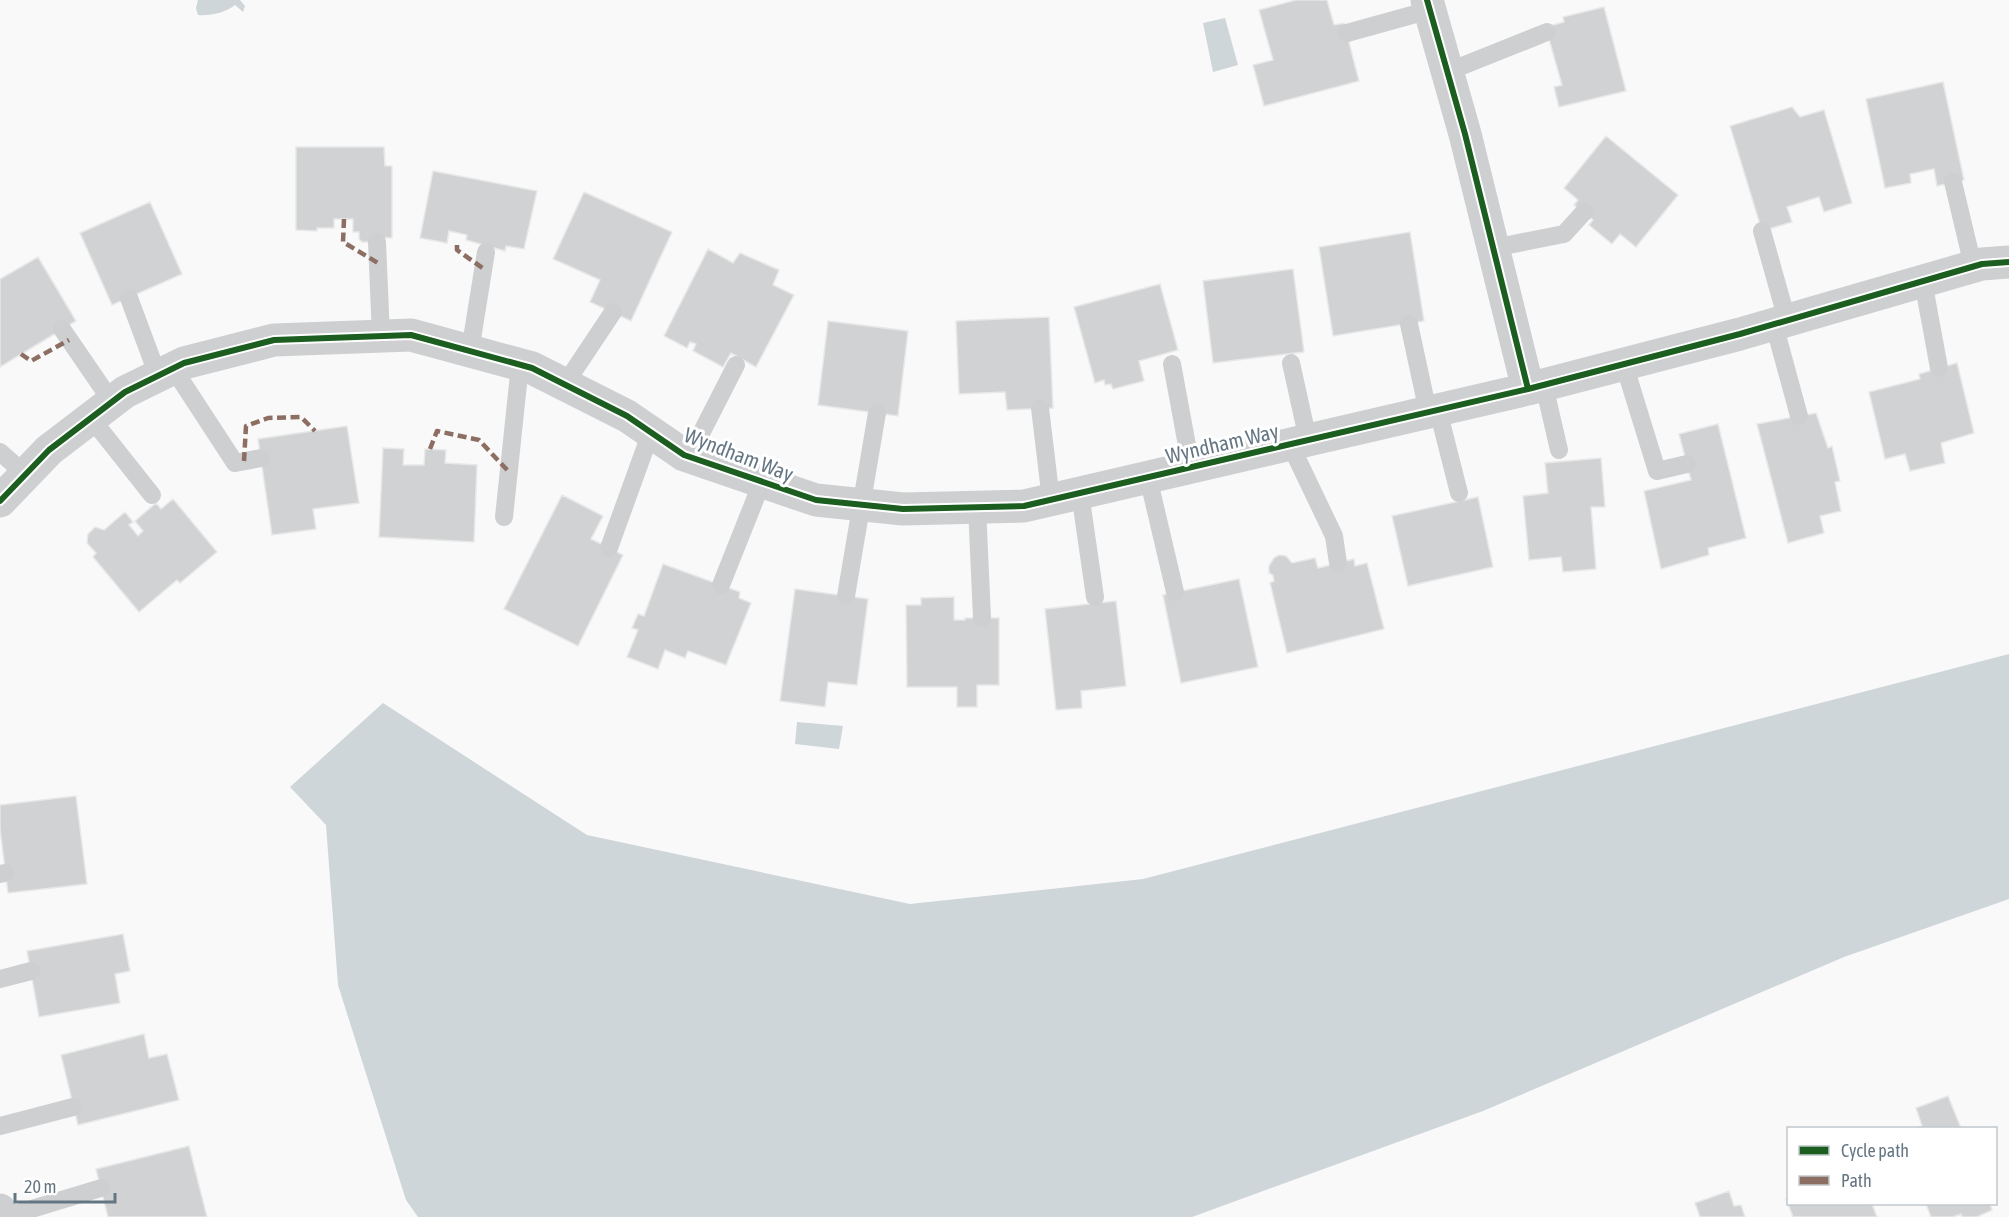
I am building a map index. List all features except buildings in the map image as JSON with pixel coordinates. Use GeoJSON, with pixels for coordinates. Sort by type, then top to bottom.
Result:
{"type":"FeatureCollection","features":[{"type":"Feature","properties":{"kind":"street"},"geometry":{"type":"LineString","coordinates":[[1429,5],[1465,134],[1493,248],[1536,387]]}},
{"type":"Feature","properties":{"kind":"street","name":"Wyndham Way"},"geometry":{"type":"LineString","coordinates":[[0,501],[49,450],[125,392],[184,363],[274,340],[411,335],[532,368],[627,416],[689,457],[816,500],[903,509],[1024,506],[1536,387],[1740,334],[1973,266],[2009,262]]}},
{"type":"Feature","properties":{"kind":"street"},"geometry":{"type":"LineString","coordinates":[[0,1210],[4,1217]]}},
{"type":"Feature","properties":{"kind":"lane"},"geometry":{"type":"LineString","coordinates":[[1347,33],[1429,5]]}},
{"type":"Feature","properties":{"kind":"lane"},"geometry":{"type":"LineString","coordinates":[[1447,72],[1547,32]]}},
{"type":"Feature","properties":{"kind":"lane"},"geometry":{"type":"LineString","coordinates":[[1953,182],[1973,266]]}},
{"type":"Feature","properties":{"kind":"lane"},"geometry":{"type":"LineString","coordinates":[[1493,248],[1564,234],[1584,213]]}},
{"type":"Feature","properties":{"kind":"lane"},"geometry":{"type":"LineString","coordinates":[[1762,231],[1799,416]]}},
{"type":"Feature","properties":{"kind":"lane"},"geometry":{"type":"LineString","coordinates":[[377,242],[381,336]]}},
{"type":"Feature","properties":{"kind":"lane"},"geometry":{"type":"LineString","coordinates":[[470,351],[486,252]]}},
{"type":"Feature","properties":{"kind":"lane"},"geometry":{"type":"LineString","coordinates":[[1923,281],[1939,368]]}},
{"type":"Feature","properties":{"kind":"lane"},"geometry":{"type":"LineString","coordinates":[[129,298],[166,372],[235,463],[261,458]]}},
{"type":"Feature","properties":{"kind":"lane"},"geometry":{"type":"LineString","coordinates":[[565,384],[613,312]]}},
{"type":"Feature","properties":{"kind":"lane"},"geometry":{"type":"LineString","coordinates":[[1409,324],[1459,493]]}},
{"type":"Feature","properties":{"kind":"lane"},"geometry":{"type":"LineString","coordinates":[[62,330],[101,410],[152,495]]}},
{"type":"Feature","properties":{"kind":"lane"},"geometry":{"type":"LineString","coordinates":[[1291,363],[1299,442],[1334,536],[1338,563]]}},
{"type":"Feature","properties":{"kind":"lane"},"geometry":{"type":"LineString","coordinates":[[689,457],[736,364]]}},
{"type":"Feature","properties":{"kind":"lane"},"geometry":{"type":"LineString","coordinates":[[1172,364],[1191,467]]}},
{"type":"Feature","properties":{"kind":"lane"},"geometry":{"type":"LineString","coordinates":[[1624,364],[1657,471],[1687,464]]}},
{"type":"Feature","properties":{"kind":"lane"},"geometry":{"type":"LineString","coordinates":[[504,517],[520,365]]}},
{"type":"Feature","properties":{"kind":"lane"},"geometry":{"type":"LineString","coordinates":[[1536,387],[1558,450]]}},
{"type":"Feature","properties":{"kind":"lane"},"geometry":{"type":"LineString","coordinates":[[1040,408],[1095,597]]}},
{"type":"Feature","properties":{"kind":"lane"},"geometry":{"type":"LineString","coordinates":[[846,596],[877,413]]}},
{"type":"Feature","properties":{"kind":"lane"},"geometry":{"type":"LineString","coordinates":[[609,548],[651,432]]}},
{"type":"Feature","properties":{"kind":"lane"},"geometry":{"type":"LineString","coordinates":[[0,452],[25,474]]}},
{"type":"Feature","properties":{"kind":"lane"},"geometry":{"type":"LineString","coordinates":[[1148,477],[1175,592]]}},
{"type":"Feature","properties":{"kind":"lane"},"geometry":{"type":"LineString","coordinates":[[721,585],[762,482]]}},
{"type":"Feature","properties":{"kind":"lane"},"geometry":{"type":"LineString","coordinates":[[977,507],[982,618]]}},
{"type":"Feature","properties":{"kind":"lane"},"geometry":{"type":"LineString","coordinates":[[0,979],[30,971]]}},
{"type":"Feature","properties":{"kind":"lane"},"geometry":{"type":"LineString","coordinates":[[0,1126],[73,1107]]}},
{"type":"Feature","properties":{"kind":"lane"},"geometry":{"type":"LineString","coordinates":[[4,1217],[101,1188]]}},
{"type":"Feature","properties":{"kind":"shaded area"},"geometry":{"type":"Polygon","coordinates":[[[198,0],[240,0],[245,6],[243,12],[235,5],[217,13],[198,15],[196,8],[198,0]]]}},
{"type":"Feature","properties":{"kind":"shaded area"},"geometry":{"type":"Polygon","coordinates":[[[1225,18],[1238,65],[1213,72],[1203,23],[1225,18]]]}},
{"type":"Feature","properties":{"kind":"shaded area"},"geometry":{"type":"Polygon","coordinates":[[[2009,654],[2009,899],[1844,957],[1483,1111],[1192,1217],[418,1217],[406,1200],[338,985],[326,825],[290,787],[383,703],[587,835],[910,904],[1143,879],[2009,654]]]}},
{"type":"Feature","properties":{"kind":"shaded area"},"geometry":{"type":"Polygon","coordinates":[[[797,722],[843,726],[839,749],[795,744],[797,722]]]}},
{"type":"Feature","properties":{"kind":"marked path"},"geometry":{"type":"LineString","coordinates":[[344,219],[343,242],[378,263]]}},
{"type":"Feature","properties":{"kind":"marked path"},"geometry":{"type":"LineString","coordinates":[[457,245],[457,250],[484,269]]}},
{"type":"Feature","properties":{"kind":"marked path"},"geometry":{"type":"LineString","coordinates":[[21,354],[31,361],[69,340]]}},
{"type":"Feature","properties":{"kind":"marked path"},"geometry":{"type":"LineString","coordinates":[[244,461],[246,426],[268,418],[301,417],[315,431]]}},
{"type":"Feature","properties":{"kind":"marked path"},"geometry":{"type":"LineString","coordinates":[[430,449],[437,431],[479,440],[509,472]]}},
{"type":"Feature","properties":{"kind":"cycle path"},"geometry":{"type":"LineString","coordinates":[[1427,0],[1465,134],[1528,389]]}},
{"type":"Feature","properties":{"kind":"cycle path"},"geometry":{"type":"LineString","coordinates":[[0,501],[49,450],[125,392],[184,363],[274,340],[411,335],[532,368],[627,416],[684,455],[816,500],[903,509],[1024,506],[1528,389],[1740,334],[1982,264],[2009,262]]}}]}
